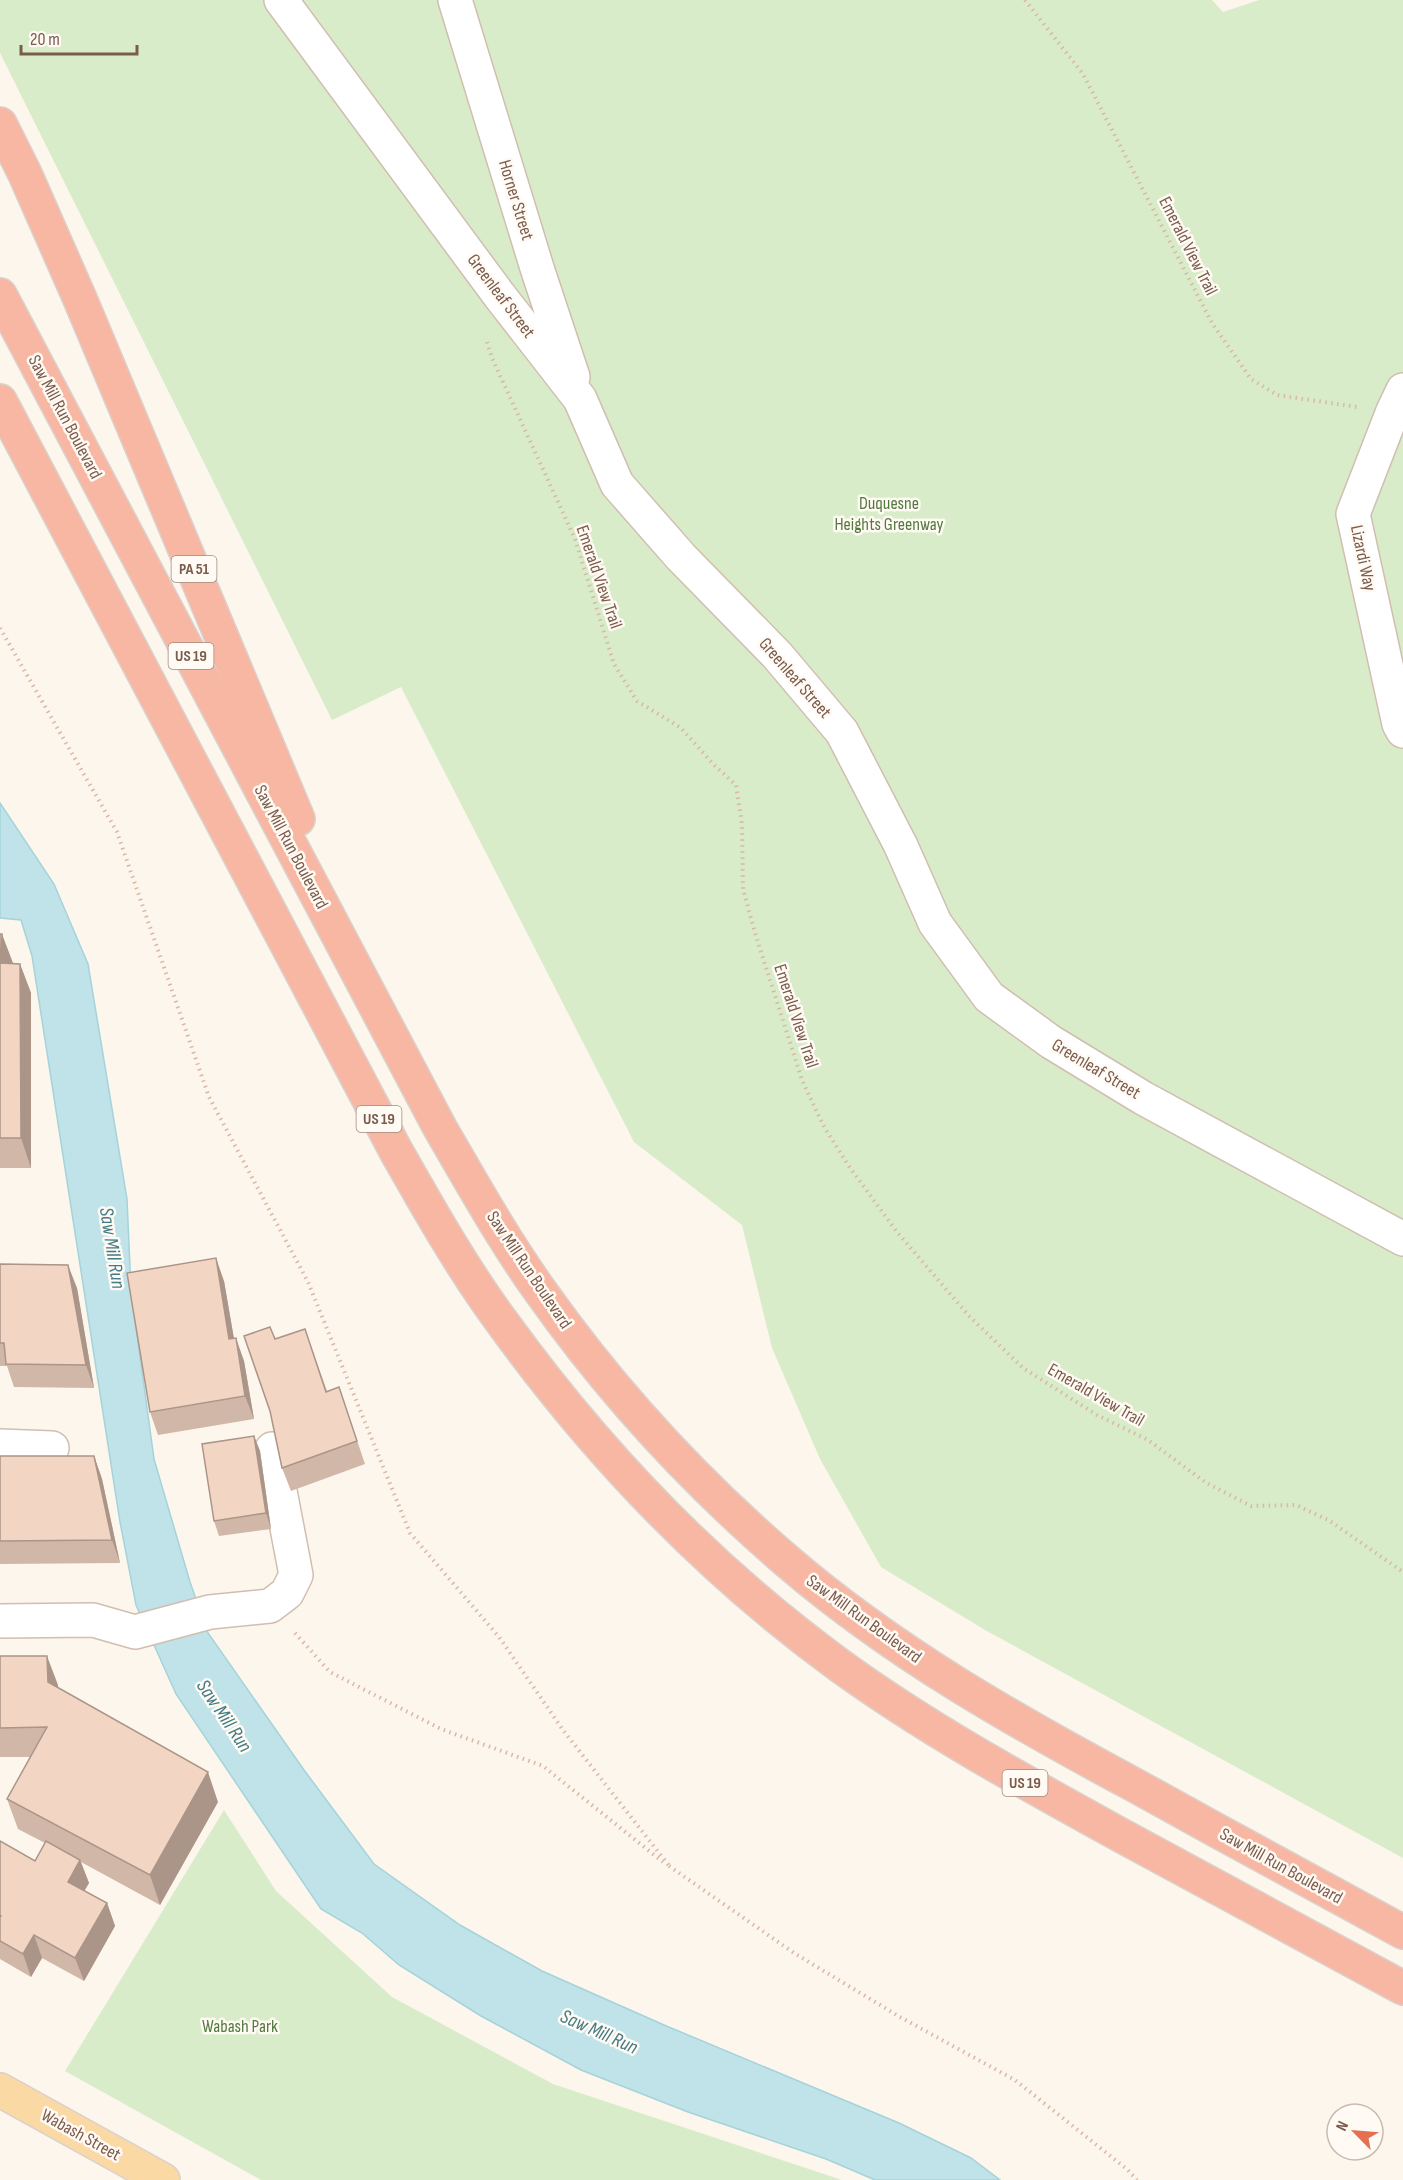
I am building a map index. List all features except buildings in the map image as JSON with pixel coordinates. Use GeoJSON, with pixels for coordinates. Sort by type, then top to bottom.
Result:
{"type":"FeatureCollection","features":[{"type":"Feature","properties":{"kind":"highway","name":"PA 51"},"geometry":{"type":"LineString","coordinates":[[0,124],[25,174],[80,298],[381,1017]]}},
{"type":"Feature","properties":{"kind":"highway","name":"Saw Mill Run Boulevard"},"geometry":{"type":"LineString","coordinates":[[0,295],[381,1017],[483,1202],[540,1291],[594,1362],[652,1431],[713,1494],[789,1562],[867,1624],[950,1681],[1037,1732],[1403,1932]]}},
{"type":"Feature","properties":{"kind":"highway","name":"US 19"},"geometry":{"type":"LineString","coordinates":[[0,401],[396,1151],[446,1237],[500,1320],[555,1394],[678,1530],[757,1600],[838,1664],[924,1723],[1012,1776],[1403,1988]]}},
{"type":"Feature","properties":{"kind":"main road","name":"Wabash Street"},"geometry":{"type":"LineString","coordinates":[[0,2090],[163,2180]]}},
{"type":"Feature","properties":{"kind":"street","name":"Greenleaf Street"},"geometry":{"type":"LineString","coordinates":[[281,0],[499,295],[580,399],[617,484],[681,557],[777,656],[842,732],[901,846],[935,923],[989,996],[1051,1042],[1143,1098],[1403,1239]]}},
{"type":"Feature","properties":{"kind":"street","name":"Horner Street"},"geometry":{"type":"LineString","coordinates":[[455,0],[537,268],[580,399]]}},
{"type":"Feature","properties":{"kind":"street","name":"Lizardi Way"},"geometry":{"type":"LineString","coordinates":[[1398,401],[1353,514],[1399,724],[1403,731]]}},
{"type":"Feature","properties":{"kind":"street"},"geometry":{"type":"LineString","coordinates":[[0,1446],[52,1448]]}},
{"type":"Feature","properties":{"kind":"street"},"geometry":{"type":"LineString","coordinates":[[0,1621],[93,1620],[135,1632],[210,1612],[270,1606],[287,1593],[296,1575],[272,1449]]}},
{"type":"Feature","properties":{"kind":"path","name":"Emerald View Trail"},"geometry":{"type":"LineString","coordinates":[[1025,0],[1083,74],[1212,323],[1251,379],[1277,395],[1398,401]]}},
{"type":"Feature","properties":{"kind":"path","name":"Emerald View Trail"},"geometry":{"type":"LineString","coordinates":[[499,295],[479,316],[492,358],[574,539],[614,664],[637,700],[681,728],[714,765],[736,785],[742,824],[742,889],[754,933],[802,1080],[823,1125],[848,1165],[897,1232],[969,1316],[1023,1368],[1097,1415],[1148,1440],[1214,1487],[1251,1506],[1296,1505],[1330,1521],[1403,1572]]}},
{"type":"Feature","properties":{"kind":"path"},"geometry":{"type":"LineString","coordinates":[[0,628],[117,832],[209,1097],[308,1282],[410,1533],[500,1637],[564,1730],[670,1867]]}},
{"type":"Feature","properties":{"kind":"path"},"geometry":{"type":"LineString","coordinates":[[270,1606],[330,1672],[441,1729],[543,1766],[670,1867],[794,1953],[900,2017],[1015,2080],[1128,2170],[1137,2180]]}},
{"type":"Feature","properties":{"kind":"green space","name":"Duquesne Heights Greenway"},"geometry":{"type":"Polygon","coordinates":[[[0,0],[1212,0],[1223,12],[1259,0],[1403,0],[1403,1858],[985,1630],[881,1567],[820,1459],[772,1348],[742,1225],[634,1142],[401,687],[332,720],[0,53],[0,0]]]}},
{"type":"Feature","properties":{"kind":"green space","name":"Wabash Park"},"geometry":{"type":"Polygon","coordinates":[[[224,1810],[276,1891],[392,1997],[553,2084],[842,2180],[261,2180],[65,2071],[224,1810]]]}},
{"type":"Feature","properties":{"kind":"water","name":"Saw Mill Run"},"geometry":{"type":"Polygon","coordinates":[[[0,803],[54,884],[88,964],[127,1199],[131,1290],[154,1459],[190,1582],[208,1633],[304,1770],[374,1864],[460,1925],[542,1971],[664,2025],[899,2123],[971,2158],[1000,2180],[875,2180],[826,2159],[688,2112],[581,2070],[481,2016],[399,1965],[362,1933],[321,1909],[176,1694],[136,1605],[120,1522],[32,956],[21,920],[0,918],[0,803]]]}}]}
